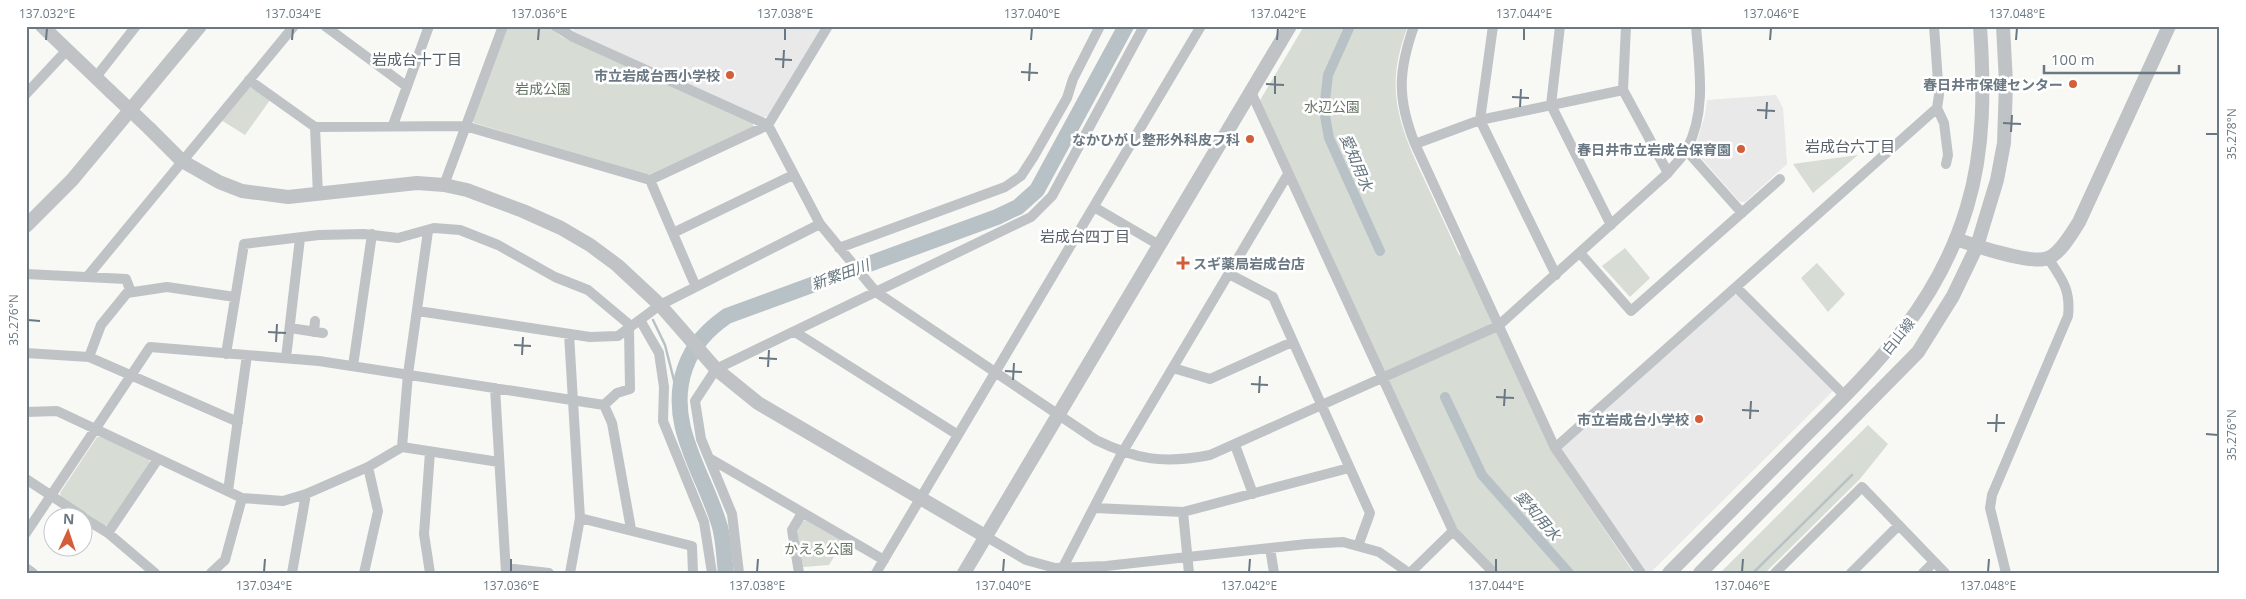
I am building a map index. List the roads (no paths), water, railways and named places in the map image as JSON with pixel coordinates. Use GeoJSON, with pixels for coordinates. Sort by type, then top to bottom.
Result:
{"type":"FeatureCollection","features":[{"type":"Feature","properties":{"kind":"street"},"geometry":{"type":"LineString","coordinates":[[42,26],[182,160],[219,182],[242,191],[288,197],[417,183],[444,185],[467,190],[524,211],[560,228],[590,245],[617,265],[660,305],[716,369],[758,403],[1026,560],[1061,570],[1107,569],[1187,557],[1343,542],[1379,552],[1409,573],[1453,531]]}},
{"type":"Feature","properties":{"kind":"street"},"geometry":{"type":"LineString","coordinates":[[96,77],[136,26]]}},
{"type":"Feature","properties":{"kind":"street"},"geometry":{"type":"LineString","coordinates":[[26,226],[72,180],[200,26]]}},
{"type":"Feature","properties":{"kind":"street"},"geometry":{"type":"LineString","coordinates":[[87,277],[294,26]]}},
{"type":"Feature","properties":{"kind":"street"},"geometry":{"type":"LineString","coordinates":[[325,26],[406,86]]}},
{"type":"Feature","properties":{"kind":"street"},"geometry":{"type":"LineString","coordinates":[[393,126],[429,26]]}},
{"type":"Feature","properties":{"kind":"street"},"geometry":{"type":"LineString","coordinates":[[444,185],[503,26]]}},
{"type":"Feature","properties":{"kind":"street"},"geometry":{"type":"LineString","coordinates":[[555,26],[568,30],[768,125],[820,224],[875,291],[1096,440],[1122,453],[1147,459],[1168,460],[1210,455],[1235,445],[1498,326],[1668,173],[1686,150],[1695,126],[1700,98],[1696,26]]}},
{"type":"Feature","properties":{"kind":"street"},"geometry":{"type":"LineString","coordinates":[[249,80],[316,127],[465,126],[650,180],[768,125],[828,26]]}},
{"type":"Feature","properties":{"kind":"street"},"geometry":{"type":"LineString","coordinates":[[840,249],[1005,188],[1021,176],[1067,98],[1073,79],[1100,26]]}},
{"type":"Feature","properties":{"kind":"street"},"geometry":{"type":"LineString","coordinates":[[739,573],[732,514],[701,439],[695,401],[716,369],[795,332],[875,291],[1031,218],[1052,196],[1144,26]]}},
{"type":"Feature","properties":{"kind":"street"},"geometry":{"type":"LineString","coordinates":[[876,573],[1201,26]]}},
{"type":"Feature","properties":{"kind":"street"},"geometry":{"type":"LineString","coordinates":[[964,573],[1290,26]]}},
{"type":"Feature","properties":{"kind":"street"},"geometry":{"type":"LineString","coordinates":[[1414,26],[1404,56],[1402,95],[1406,121],[1415,144],[1554,448],[1640,573]]}},
{"type":"Feature","properties":{"kind":"street"},"geometry":{"type":"LineString","coordinates":[[1493,26],[1480,120],[1556,275]]}},
{"type":"Feature","properties":{"kind":"street"},"geometry":{"type":"LineString","coordinates":[[1560,26],[1552,105],[1611,225]]}},
{"type":"Feature","properties":{"kind":"street"},"geometry":{"type":"LineString","coordinates":[[1626,26],[1623,90],[1668,173]]}},
{"type":"Feature","properties":{"kind":"street"},"geometry":{"type":"LineString","coordinates":[[1934,26],[1939,95],[1937,108],[1944,123],[1948,155],[1946,164]]}},
{"type":"Feature","properties":{"kind":"street","name":"白山線"},"geometry":{"type":"LineString","coordinates":[[1669,573],[1845,396],[1902,334],[1933,287],[1956,239],[1969,198],[1980,138],[1984,83],[1980,26]]}},
{"type":"Feature","properties":{"kind":"street","name":"白山線"},"geometry":{"type":"LineString","coordinates":[[1700,573],[1918,352],[1953,296],[1977,246],[1997,180],[2004,143],[2006,83],[2003,26]]}},
{"type":"Feature","properties":{"kind":"street"},"geometry":{"type":"LineString","coordinates":[[1956,239],[2032,259],[2048,258],[2069,237],[2078,222],[2169,26]]}},
{"type":"Feature","properties":{"kind":"street"},"geometry":{"type":"LineString","coordinates":[[26,94],[67,50]]}},
{"type":"Feature","properties":{"kind":"street"},"geometry":{"type":"LineString","coordinates":[[1415,144],[1480,120],[1623,90]]}},
{"type":"Feature","properties":{"kind":"street"},"geometry":{"type":"LineString","coordinates":[[1251,92],[1453,531],[1494,573]]}},
{"type":"Feature","properties":{"kind":"street"},"geometry":{"type":"LineString","coordinates":[[1554,448],[1937,108]]}},
{"type":"Feature","properties":{"kind":"street"},"geometry":{"type":"LineString","coordinates":[[316,127],[318,195]]}},
{"type":"Feature","properties":{"kind":"street"},"geometry":{"type":"LineString","coordinates":[[1686,150],[1742,213]]}},
{"type":"Feature","properties":{"kind":"street"},"geometry":{"type":"LineString","coordinates":[[1061,570],[1122,453],[1288,174]]}},
{"type":"Feature","properties":{"kind":"street"},"geometry":{"type":"LineString","coordinates":[[673,232],[794,175]]}},
{"type":"Feature","properties":{"kind":"street"},"geometry":{"type":"LineString","coordinates":[[1580,253],[1631,311],[1780,179]]}},
{"type":"Feature","properties":{"kind":"street"},"geometry":{"type":"LineString","coordinates":[[650,180],[696,287]]}},
{"type":"Feature","properties":{"kind":"street"},"geometry":{"type":"LineString","coordinates":[[1094,207],[1159,245]]}},
{"type":"Feature","properties":{"kind":"street"},"geometry":{"type":"LineString","coordinates":[[418,311],[590,337],[618,336],[660,305],[820,224]]}},
{"type":"Feature","properties":{"kind":"street"},"geometry":{"type":"LineString","coordinates":[[226,354],[244,244],[319,235],[372,234],[398,238],[437,228],[460,230],[498,245],[555,277],[596,294],[633,325],[659,353],[664,386],[663,421],[704,522],[712,573]]}},
{"type":"Feature","properties":{"kind":"street"},"geometry":{"type":"LineString","coordinates":[[402,447],[408,374],[428,231]]}},
{"type":"Feature","properties":{"kind":"street"},"geometry":{"type":"LineString","coordinates":[[353,366],[372,234]]}},
{"type":"Feature","properties":{"kind":"street"},"geometry":{"type":"LineString","coordinates":[[286,358],[300,238]]}},
{"type":"Feature","properties":{"kind":"street"},"geometry":{"type":"LineString","coordinates":[[2006,573],[1990,508],[1992,495],[2068,316],[2070,301],[2066,286],[2048,258]]}},
{"type":"Feature","properties":{"kind":"street"},"geometry":{"type":"LineString","coordinates":[[26,274],[126,279],[131,292]]}},
{"type":"Feature","properties":{"kind":"street"},"geometry":{"type":"LineString","coordinates":[[1229,274],[1273,297],[1370,513],[1358,546]]}},
{"type":"Feature","properties":{"kind":"street"},"geometry":{"type":"LineString","coordinates":[[89,357],[101,325],[126,293],[168,286],[235,297]]}},
{"type":"Feature","properties":{"kind":"street"},"geometry":{"type":"LineString","coordinates":[[1736,287],[1845,396]]}},
{"type":"Feature","properties":{"kind":"street"},"geometry":{"type":"LineString","coordinates":[[290,328],[318,332],[315,320]]}},
{"type":"Feature","properties":{"kind":"street"},"geometry":{"type":"LineString","coordinates":[[604,405],[617,393],[630,389],[633,325]]}},
{"type":"Feature","properties":{"kind":"street"},"geometry":{"type":"LineString","coordinates":[[795,332],[958,435]]}},
{"type":"Feature","properties":{"kind":"street"},"geometry":{"type":"LineString","coordinates":[[569,334],[580,518],[570,573]]}},
{"type":"Feature","properties":{"kind":"street"},"geometry":{"type":"LineString","coordinates":[[1173,368],[1210,379],[1292,342]]}},
{"type":"Feature","properties":{"kind":"street"},"geometry":{"type":"LineString","coordinates":[[26,533],[150,347],[286,358],[353,366],[604,405]]}},
{"type":"Feature","properties":{"kind":"street"},"geometry":{"type":"LineString","coordinates":[[26,353],[89,357],[238,422]]}},
{"type":"Feature","properties":{"kind":"street"},"geometry":{"type":"LineString","coordinates":[[228,491],[247,355]]}},
{"type":"Feature","properties":{"kind":"street"},"geometry":{"type":"LineString","coordinates":[[495,388],[506,570],[549,573]]}},
{"type":"Feature","properties":{"kind":"street"},"geometry":{"type":"LineString","coordinates":[[604,405],[612,423],[631,529]]}},
{"type":"Feature","properties":{"kind":"street"},"geometry":{"type":"LineString","coordinates":[[26,412],[57,411],[242,498],[282,501],[306,494],[368,467],[402,447],[499,462]]}},
{"type":"Feature","properties":{"kind":"street"},"geometry":{"type":"LineString","coordinates":[[1235,445],[1253,494]]}},
{"type":"Feature","properties":{"kind":"street"},"geometry":{"type":"LineString","coordinates":[[430,452],[424,534],[430,573]]}},
{"type":"Feature","properties":{"kind":"street"},"geometry":{"type":"LineString","coordinates":[[709,458],[884,560]]}},
{"type":"Feature","properties":{"kind":"street"},"geometry":{"type":"LineString","coordinates":[[108,533],[158,459]]}},
{"type":"Feature","properties":{"kind":"street"},"geometry":{"type":"LineString","coordinates":[[364,573],[378,511],[368,467]]}},
{"type":"Feature","properties":{"kind":"street"},"geometry":{"type":"LineString","coordinates":[[1094,508],[1183,512],[1349,468]]}},
{"type":"Feature","properties":{"kind":"street"},"geometry":{"type":"LineString","coordinates":[[26,479],[66,506]]}},
{"type":"Feature","properties":{"kind":"street"},"geometry":{"type":"LineString","coordinates":[[1775,573],[1862,488],[1945,573]]}},
{"type":"Feature","properties":{"kind":"street"},"geometry":{"type":"LineString","coordinates":[[292,573],[306,494]]}},
{"type":"Feature","properties":{"kind":"street"},"geometry":{"type":"LineString","coordinates":[[211,573],[225,560],[242,498]]}},
{"type":"Feature","properties":{"kind":"street"},"geometry":{"type":"LineString","coordinates":[[1183,512],[1188,573]]}},
{"type":"Feature","properties":{"kind":"street"},"geometry":{"type":"LineString","coordinates":[[799,573],[792,530],[802,513]]}},
{"type":"Feature","properties":{"kind":"street"},"geometry":{"type":"LineString","coordinates":[[580,518],[631,529],[692,546],[693,573]]}},
{"type":"Feature","properties":{"kind":"street"},"geometry":{"type":"LineString","coordinates":[[92,523],[108,533],[154,573]]}},
{"type":"Feature","properties":{"kind":"street"},"geometry":{"type":"LineString","coordinates":[[1851,573],[1899,526]]}},
{"type":"Feature","properties":{"kind":"street"},"geometry":{"type":"LineString","coordinates":[[1270,548],[1274,573]]}},
{"type":"Feature","properties":{"kind":"street"},"geometry":{"type":"LineString","coordinates":[[1923,573],[1934,562]]}},
{"type":"Feature","properties":{"kind":"street"},"geometry":{"type":"LineString","coordinates":[[26,568],[33,573]]}},
{"type":"Feature","properties":{"kind":"waterway","name":"新繁田川"},"geometry":{"type":"LineString","coordinates":[[726,573],[720,527],[689,449],[680,409],[680,389],[685,368],[697,345],[713,327],[727,316],[997,217],[1018,207],[1037,190],[1126,26]]}},
{"type":"Feature","properties":{"kind":"waterway","name":"愛知用水"},"geometry":{"type":"LineString","coordinates":[[1350,26],[1328,75],[1324,110],[1329,138],[1380,251]]}},
{"type":"Feature","properties":{"kind":"waterway"},"geometry":{"type":"LineString","coordinates":[[653,320],[665,345],[678,396]]}},
{"type":"Feature","properties":{"kind":"waterway","name":"愛知用水"},"geometry":{"type":"LineString","coordinates":[[1445,397],[1482,475],[1569,573]]}},
{"type":"Feature","properties":{"kind":"waterway"},"geometry":{"type":"LineString","coordinates":[[1753,573],[1852,475]]}},
{"type":"Feature","properties":{"kind":"place","name":"市立岩成台西小学校"},"geometry":{"type":"Point","coordinates":[730,75]}},
{"type":"Feature","properties":{"kind":"place","name":"春日井市保健センター"},"geometry":{"type":"Point","coordinates":[2073,84]}},
{"type":"Feature","properties":{"kind":"place","name":"なかひがし整形外科皮フ科"},"geometry":{"type":"Point","coordinates":[1250,139]}},
{"type":"Feature","properties":{"kind":"place","name":"春日井市立岩成台保育園"},"geometry":{"type":"Point","coordinates":[1741,149]}},
{"type":"Feature","properties":{"kind":"place","name":"スギ薬局岩成台店"},"geometry":{"type":"Point","coordinates":[1183,263]}},
{"type":"Feature","properties":{"kind":"place","name":"市立岩成台小学校"},"geometry":{"type":"Point","coordinates":[1699,419]}},
{"type":"Feature","properties":{"kind":"district","name":"岩成台十丁目"},"geometry":{"type":"Point","coordinates":[417,59]}},
{"type":"Feature","properties":{"kind":"district","name":"岩成台六丁目"},"geometry":{"type":"Point","coordinates":[1850,146]}},
{"type":"Feature","properties":{"kind":"district","name":"岩成台四丁目"},"geometry":{"type":"Point","coordinates":[1085,236]}},
{"type":"Feature","properties":{"kind":"park label","name":"岩成公園"},"geometry":{"type":"Point","coordinates":[543,88]}},
{"type":"Feature","properties":{"kind":"park label","name":"水辺公園"},"geometry":{"type":"Point","coordinates":[1332,106]}},
{"type":"Feature","properties":{"kind":"park label","name":"かえる公園"},"geometry":{"type":"Point","coordinates":[819,548]}}]}
